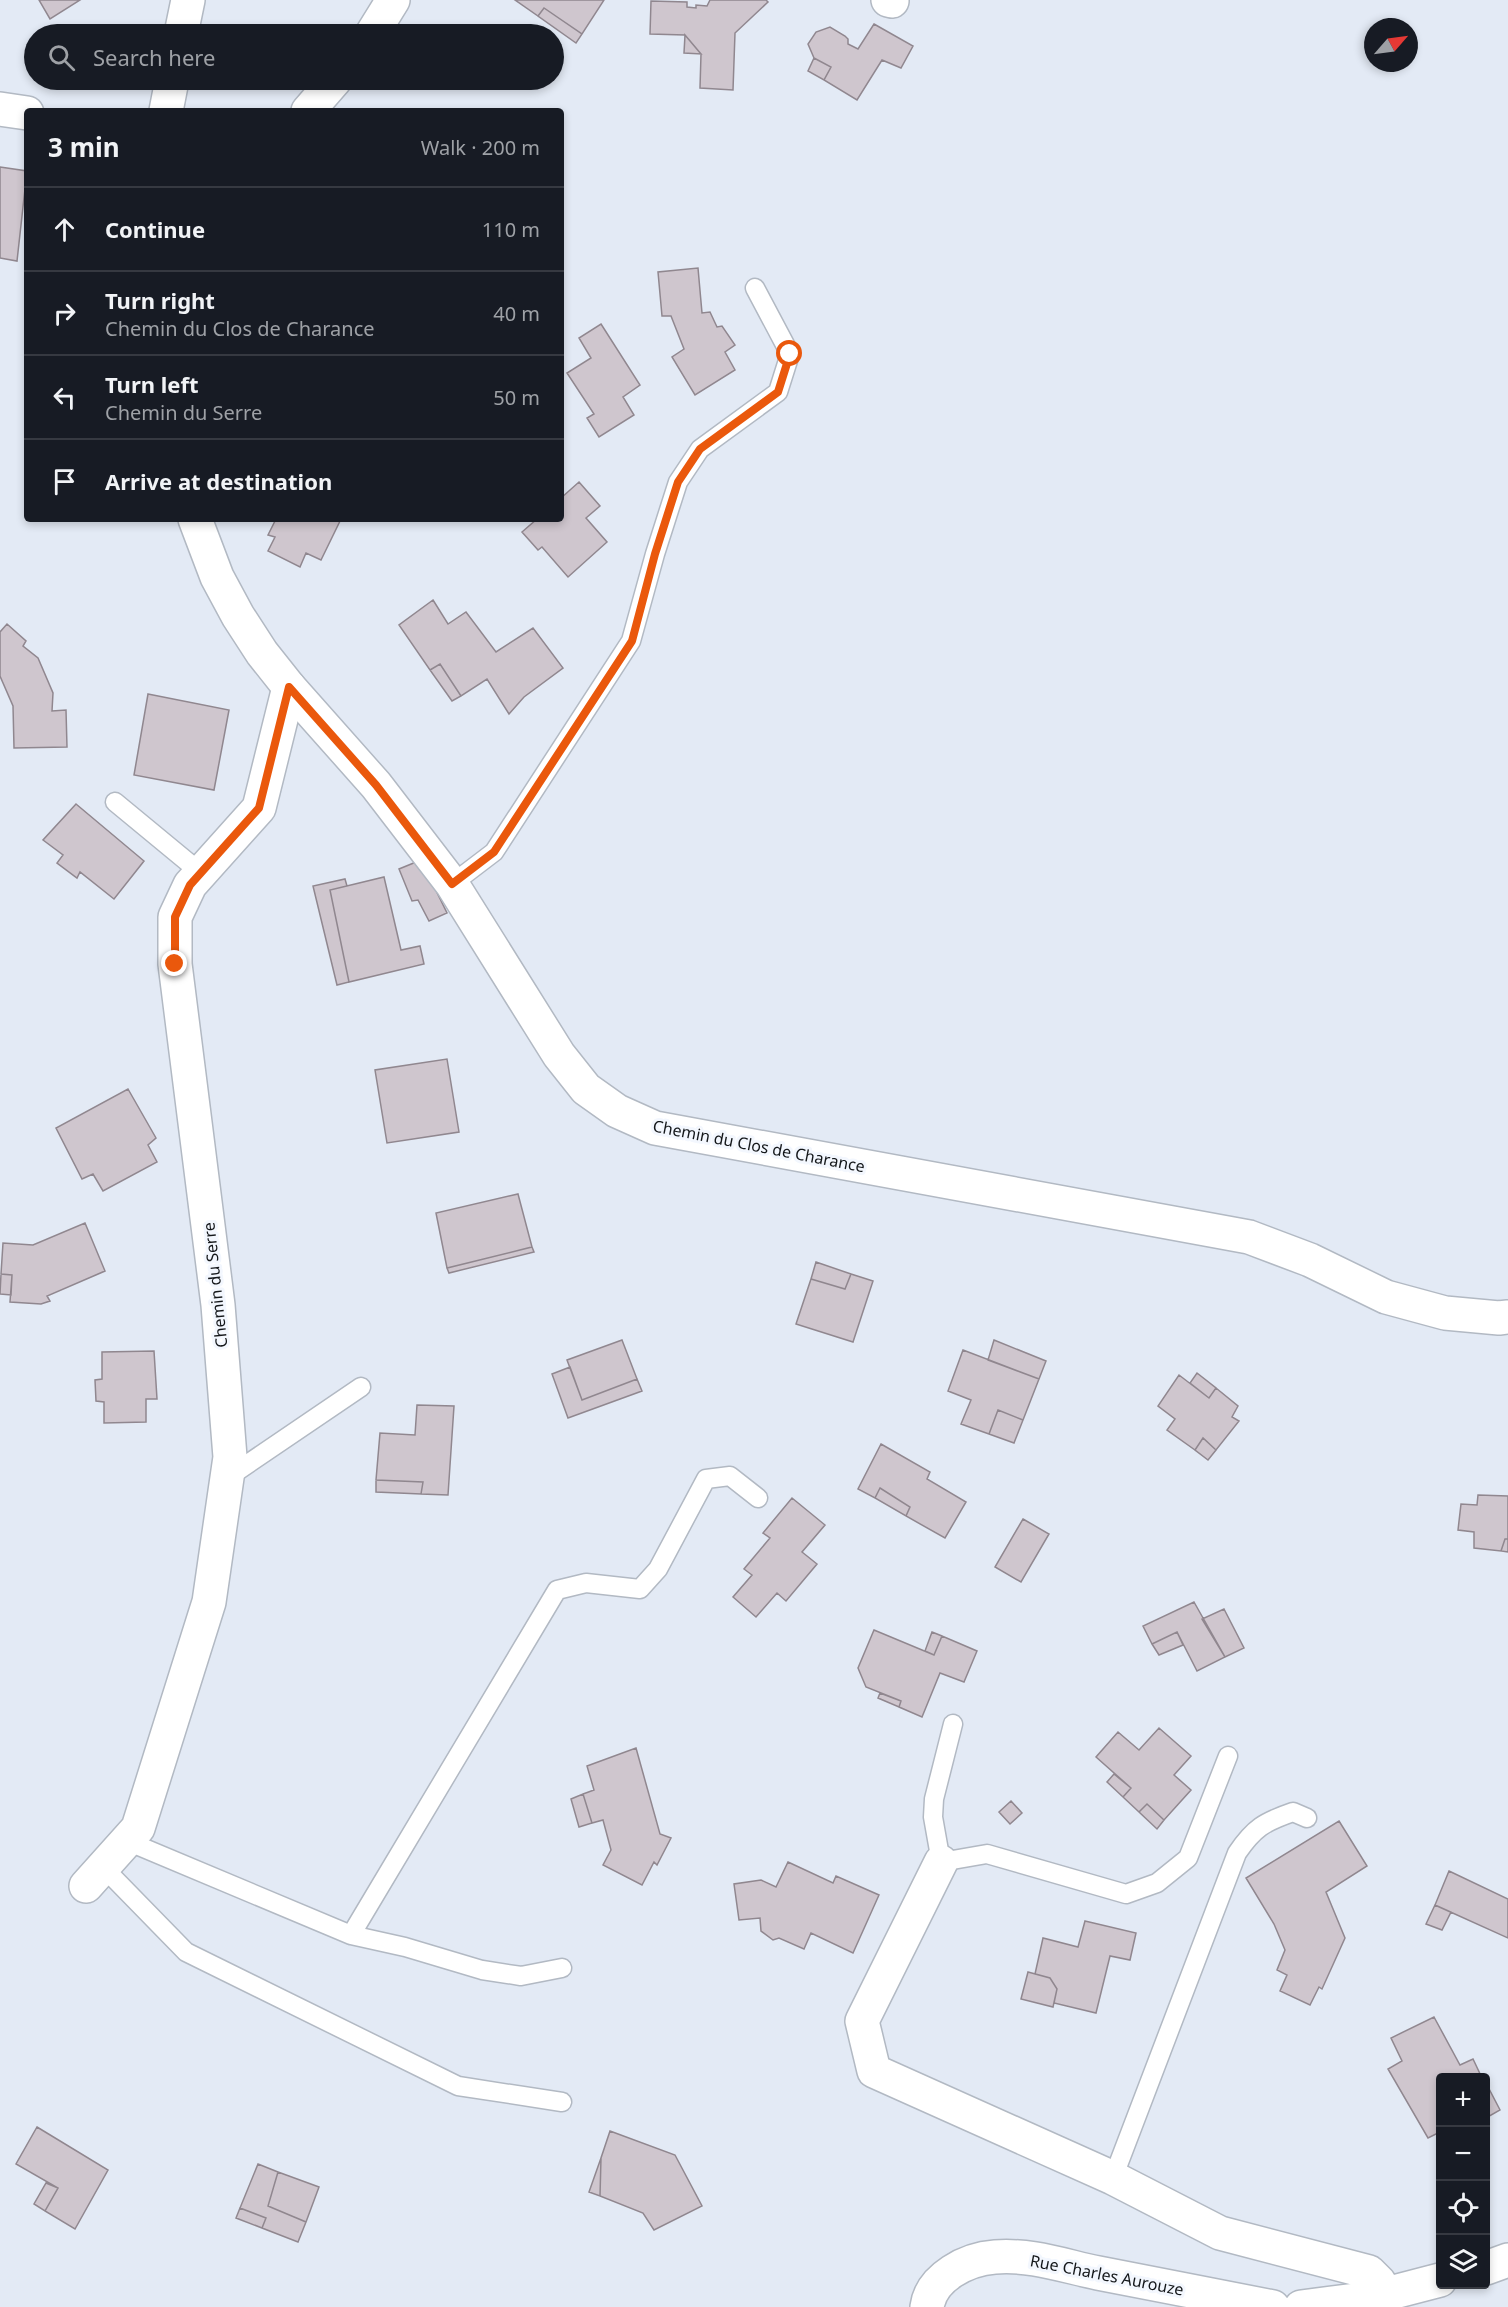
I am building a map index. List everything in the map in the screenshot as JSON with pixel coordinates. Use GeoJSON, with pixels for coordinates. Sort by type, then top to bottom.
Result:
{"type":"FeatureCollection","features":[{"type":"Feature","properties":{"kind":"street"},"geometry":{"type":"LineString","coordinates":[[183,24],[188,0]]}},
{"type":"Feature","properties":{"kind":"street"},"geometry":{"type":"LineString","coordinates":[[378,24],[393,0]]}},
{"type":"Feature","properties":{"kind":"street"},"geometry":{"type":"LineString","coordinates":[[167,108],[170,90]]}},
{"type":"Feature","properties":{"kind":"street"},"geometry":{"type":"LineString","coordinates":[[311,108],[326,90]]}},
{"type":"Feature","properties":{"kind":"street"},"geometry":{"type":"LineString","coordinates":[[0,109],[24,113]]}},
{"type":"Feature","properties":{"kind":"street","name":"Chemin du Clos de Charance"},"geometry":{"type":"LineString","coordinates":[[196,522],[209,558],[238,616],[262,653],[376,785],[452,884],[559,1055],[586,1089],[617,1111],[655,1128],[1249,1237],[1310,1260],[1386,1297],[1445,1313],[1508,1317]]}},
{"type":"Feature","properties":{"kind":"street","name":"Chemin du Serre"},"geometry":{"type":"LineString","coordinates":[[95,1877],[138,1828],[209,1602],[230,1457],[218,1305],[175,964],[175,917],[190,885],[259,808],[289,687]]}},
{"type":"Feature","properties":{"kind":"street"},"geometry":{"type":"LineString","coordinates":[[941,1862],[862,2021],[874,2071],[1113,2178],[1220,2233],[1369,2272],[1386,2293]]}},
{"type":"Feature","properties":{"kind":"street","name":"Rue Charles Aurouze"},"geometry":{"type":"LineString","coordinates":[[927,2307],[934,2288],[946,2276],[965,2265],[994,2257],[1042,2258],[1088,2270],[1273,2307]]}},
{"type":"Feature","properties":{"kind":"street"},"geometry":{"type":"LineString","coordinates":[[1490,2266],[1508,2260]]}},
{"type":"Feature","properties":{"kind":"street"},"geometry":{"type":"LineString","coordinates":[[1301,2307],[1371,2298],[1436,2281]]}},
{"type":"Feature","properties":{"kind":"lane"},"geometry":{"type":"LineString","coordinates":[[452,884],[494,852],[632,641],[655,554],[678,482],[700,449],[778,392],[790,354],[755,288]]}},
{"type":"Feature","properties":{"kind":"lane"},"geometry":{"type":"LineString","coordinates":[[115,802],[201,873]]}},
{"type":"Feature","properties":{"kind":"lane"},"geometry":{"type":"LineString","coordinates":[[227,1478],[361,1388]]}},
{"type":"Feature","properties":{"kind":"lane"},"geometry":{"type":"LineString","coordinates":[[351,1935],[558,1590],[586,1583],[640,1589],[658,1569],[706,1479],[730,1476],[758,1498]]}},
{"type":"Feature","properties":{"kind":"lane"},"geometry":{"type":"LineString","coordinates":[[952,1724],[934,1799],[933,1817],[941,1862],[987,1854],[1125,1894],[1157,1883],[1188,1858],[1228,1756]]}},
{"type":"Feature","properties":{"kind":"lane"},"geometry":{"type":"LineString","coordinates":[[1113,2178],[1237,1853],[1250,1834],[1273,1819],[1293,1812],[1307,1818]]}},
{"type":"Feature","properties":{"kind":"lane"},"geometry":{"type":"LineString","coordinates":[[126,1841],[351,1935],[405,1947],[482,1970],[521,1976],[562,1968]]}},
{"type":"Feature","properties":{"kind":"lane"},"geometry":{"type":"LineString","coordinates":[[95,1877],[186,1952],[458,2086],[562,2102]]}},
{"type":"Feature","properties":{"kind":"building"},"geometry":{"type":"Polygon","coordinates":[[[39,0],[80,0],[50,19],[39,0]]]}},
{"type":"Feature","properties":{"kind":"building"},"geometry":{"type":"Polygon","coordinates":[[[515,0],[604,0],[582,34],[544,8],[538,16],[515,0]]]}},
{"type":"Feature","properties":{"kind":"building"},"geometry":{"type":"Polygon","coordinates":[[[710,0],[766,0],[768,2],[735,33],[733,90],[700,88],[701,54],[685,35],[650,34],[651,1],[687,2],[687,7],[696,8],[696,5],[707,6],[710,0]]]}},
{"type":"Feature","properties":{"kind":"building"},"geometry":{"type":"Polygon","coordinates":[[[544,8],[582,34],[576,43],[564,34],[564,24],[549,24],[538,16],[544,8]]]}},
{"type":"Feature","properties":{"kind":"building"},"geometry":{"type":"Polygon","coordinates":[[[874,24],[913,46],[901,68],[882,60],[857,100],[824,80],[831,67],[814,58],[808,44],[816,32],[830,27],[845,36],[848,44],[858,49],[874,24]]]}},
{"type":"Feature","properties":{"kind":"building"},"geometry":{"type":"Polygon","coordinates":[[[685,35],[701,54],[684,53],[685,35]]]}},
{"type":"Feature","properties":{"kind":"building"},"geometry":{"type":"Polygon","coordinates":[[[814,58],[831,67],[824,80],[808,71],[814,58]]]}},
{"type":"Feature","properties":{"kind":"building"},"geometry":{"type":"Polygon","coordinates":[[[0,167],[24,171],[24,198],[17,261],[0,258],[0,167]]]}},
{"type":"Feature","properties":{"kind":"building"},"geometry":{"type":"Polygon","coordinates":[[[698,268],[702,313],[710,312],[717,327],[722,326],[735,345],[725,352],[735,370],[695,395],[672,357],[684,349],[671,316],[662,316],[658,272],[698,268]]]}},
{"type":"Feature","properties":{"kind":"building"},"geometry":{"type":"Polygon","coordinates":[[[601,324],[640,385],[623,397],[634,415],[599,437],[587,418],[594,414],[567,373],[591,358],[579,338],[601,324]]]}},
{"type":"Feature","properties":{"kind":"building"},"geometry":{"type":"Polygon","coordinates":[[[579,482],[600,506],[586,518],[607,542],[568,577],[542,547],[538,550],[522,532],[534,522],[564,522],[564,495],[579,482]]]}},
{"type":"Feature","properties":{"kind":"building"},"geometry":{"type":"Polygon","coordinates":[[[274,522],[340,522],[321,560],[306,553],[300,567],[268,551],[275,537],[268,535],[274,522]]]}},
{"type":"Feature","properties":{"kind":"building"},"geometry":{"type":"Polygon","coordinates":[[[433,600],[448,624],[466,612],[496,652],[533,628],[563,668],[524,697],[509,714],[487,679],[461,696],[440,664],[430,670],[399,625],[433,600]]]}},
{"type":"Feature","properties":{"kind":"building"},"geometry":{"type":"Polygon","coordinates":[[[7,624],[26,641],[23,646],[38,658],[53,693],[52,711],[66,710],[67,747],[14,748],[13,706],[0,676],[0,632],[7,624]]]}},
{"type":"Feature","properties":{"kind":"building"},"geometry":{"type":"Polygon","coordinates":[[[440,664],[461,696],[452,701],[430,670],[440,664]]]}},
{"type":"Feature","properties":{"kind":"building"},"geometry":{"type":"Polygon","coordinates":[[[148,694],[229,710],[214,790],[134,775],[148,694]]]}},
{"type":"Feature","properties":{"kind":"building"},"geometry":{"type":"Polygon","coordinates":[[[76,804],[144,861],[114,899],[80,872],[77,878],[57,863],[63,855],[43,840],[76,804]]]}},
{"type":"Feature","properties":{"kind":"building"},"geometry":{"type":"Polygon","coordinates":[[[421,860],[447,913],[429,921],[418,900],[412,901],[399,869],[421,860]]]}},
{"type":"Feature","properties":{"kind":"building"},"geometry":{"type":"Polygon","coordinates":[[[384,877],[401,950],[420,946],[424,964],[349,982],[330,890],[384,877]]]}},
{"type":"Feature","properties":{"kind":"building"},"geometry":{"type":"Polygon","coordinates":[[[345,879],[347,886],[330,890],[349,982],[337,985],[313,886],[345,879]]]}},
{"type":"Feature","properties":{"kind":"building"},"geometry":{"type":"Polygon","coordinates":[[[447,1059],[459,1132],[387,1143],[375,1070],[447,1059]]]}},
{"type":"Feature","properties":{"kind":"building"},"geometry":{"type":"Polygon","coordinates":[[[128,1089],[156,1138],[148,1145],[157,1162],[103,1191],[93,1174],[82,1179],[56,1128],[128,1089]]]}},
{"type":"Feature","properties":{"kind":"building"},"geometry":{"type":"Polygon","coordinates":[[[518,1194],[532,1247],[447,1268],[436,1213],[518,1194]]]}},
{"type":"Feature","properties":{"kind":"building"},"geometry":{"type":"Polygon","coordinates":[[[85,1223],[105,1271],[47,1296],[50,1301],[41,1304],[10,1302],[12,1275],[1,1274],[3,1243],[33,1245],[85,1223]]]}},
{"type":"Feature","properties":{"kind":"building"},"geometry":{"type":"Polygon","coordinates":[[[532,1247],[534,1252],[449,1273],[447,1268],[532,1247]]]}},
{"type":"Feature","properties":{"kind":"building"},"geometry":{"type":"Polygon","coordinates":[[[816,1262],[851,1274],[845,1289],[811,1279],[816,1262]]]}},
{"type":"Feature","properties":{"kind":"building"},"geometry":{"type":"Polygon","coordinates":[[[1,1274],[12,1275],[11,1295],[0,1294],[1,1274]]]}},
{"type":"Feature","properties":{"kind":"building"},"geometry":{"type":"Polygon","coordinates":[[[851,1274],[873,1281],[853,1342],[796,1324],[811,1279],[845,1289],[851,1274]]]}},
{"type":"Feature","properties":{"kind":"building"},"geometry":{"type":"Polygon","coordinates":[[[622,1340],[637,1379],[582,1400],[567,1360],[622,1340]]]}},
{"type":"Feature","properties":{"kind":"building"},"geometry":{"type":"Polygon","coordinates":[[[994,1340],[1046,1361],[1039,1379],[988,1360],[994,1340]]]}},
{"type":"Feature","properties":{"kind":"building"},"geometry":{"type":"Polygon","coordinates":[[[963,1350],[1039,1379],[1023,1420],[998,1410],[989,1434],[961,1424],[971,1400],[948,1391],[963,1350]]]}},
{"type":"Feature","properties":{"kind":"building"},"geometry":{"type":"Polygon","coordinates":[[[154,1351],[157,1399],[146,1399],[146,1422],[104,1423],[104,1402],[96,1401],[95,1380],[102,1379],[102,1352],[154,1351]]]}},
{"type":"Feature","properties":{"kind":"building"},"geometry":{"type":"Polygon","coordinates":[[[570,1367],[582,1400],[637,1379],[642,1391],[568,1418],[552,1374],[570,1367]]]}},
{"type":"Feature","properties":{"kind":"building"},"geometry":{"type":"Polygon","coordinates":[[[1197,1373],[1216,1388],[1209,1398],[1190,1383],[1197,1373]]]}},
{"type":"Feature","properties":{"kind":"building"},"geometry":{"type":"Polygon","coordinates":[[[1179,1375],[1209,1398],[1216,1388],[1238,1406],[1232,1417],[1239,1421],[1216,1450],[1203,1438],[1195,1450],[1167,1430],[1175,1419],[1158,1406],[1179,1375]]]}},
{"type":"Feature","properties":{"kind":"building"},"geometry":{"type":"Polygon","coordinates":[[[417,1405],[454,1406],[448,1495],[421,1494],[423,1482],[376,1480],[380,1433],[415,1435],[417,1405]]]}},
{"type":"Feature","properties":{"kind":"building"},"geometry":{"type":"Polygon","coordinates":[[[998,1410],[1023,1420],[1014,1443],[989,1434],[998,1410]]]}},
{"type":"Feature","properties":{"kind":"building"},"geometry":{"type":"Polygon","coordinates":[[[1203,1438],[1216,1450],[1208,1460],[1195,1450],[1203,1438]]]}},
{"type":"Feature","properties":{"kind":"building"},"geometry":{"type":"Polygon","coordinates":[[[881,1444],[930,1472],[927,1479],[966,1502],[945,1538],[906,1516],[910,1507],[880,1488],[875,1498],[858,1489],[881,1444]]]}},
{"type":"Feature","properties":{"kind":"building"},"geometry":{"type":"Polygon","coordinates":[[[376,1480],[423,1482],[421,1494],[376,1492],[376,1480]]]}},
{"type":"Feature","properties":{"kind":"building"},"geometry":{"type":"Polygon","coordinates":[[[880,1488],[910,1507],[906,1516],[875,1498],[880,1488]]]}},
{"type":"Feature","properties":{"kind":"building"},"geometry":{"type":"Polygon","coordinates":[[[1478,1495],[1508,1496],[1508,1539],[1505,1539],[1501,1551],[1474,1548],[1474,1532],[1458,1530],[1461,1504],[1477,1505],[1478,1495]]]}},
{"type":"Feature","properties":{"kind":"building"},"geometry":{"type":"Polygon","coordinates":[[[792,1498],[825,1525],[802,1552],[817,1564],[786,1601],[777,1593],[756,1617],[733,1597],[752,1575],[744,1569],[770,1538],[763,1533],[792,1498]]]}},
{"type":"Feature","properties":{"kind":"building"},"geometry":{"type":"Polygon","coordinates":[[[1023,1519],[1049,1534],[1021,1582],[995,1567],[1023,1519]]]}},
{"type":"Feature","properties":{"kind":"building"},"geometry":{"type":"Polygon","coordinates":[[[1505,1539],[1508,1539],[1508,1552],[1501,1551],[1505,1539]]]}},
{"type":"Feature","properties":{"kind":"building"},"geometry":{"type":"Polygon","coordinates":[[[1194,1602],[1225,1657],[1197,1671],[1177,1632],[1152,1644],[1143,1626],[1194,1602]]]}},
{"type":"Feature","properties":{"kind":"building"},"geometry":{"type":"Polygon","coordinates":[[[1224,1609],[1244,1648],[1225,1657],[1202,1619],[1224,1609]]]}},
{"type":"Feature","properties":{"kind":"building"},"geometry":{"type":"Polygon","coordinates":[[[874,1630],[934,1655],[942,1636],[977,1651],[964,1682],[940,1673],[922,1717],[899,1707],[901,1701],[866,1687],[858,1668],[874,1630]]]}},
{"type":"Feature","properties":{"kind":"building"},"geometry":{"type":"Polygon","coordinates":[[[932,1632],[942,1636],[934,1655],[925,1651],[932,1632]]]}},
{"type":"Feature","properties":{"kind":"building"},"geometry":{"type":"Polygon","coordinates":[[[1177,1632],[1183,1645],[1159,1655],[1152,1644],[1177,1632]]]}},
{"type":"Feature","properties":{"kind":"building"},"geometry":{"type":"Polygon","coordinates":[[[880,1693],[901,1701],[899,1707],[878,1698],[880,1693]]]}},
{"type":"Feature","properties":{"kind":"building"},"geometry":{"type":"Polygon","coordinates":[[[1159,1728],[1191,1756],[1174,1775],[1191,1790],[1164,1820],[1147,1804],[1139,1812],[1123,1797],[1131,1788],[1096,1757],[1118,1732],[1139,1750],[1159,1728]]]}},
{"type":"Feature","properties":{"kind":"building"},"geometry":{"type":"Polygon","coordinates":[[[636,1748],[660,1834],[671,1838],[657,1865],[654,1862],[642,1885],[603,1865],[611,1850],[603,1820],[592,1823],[583,1794],[594,1790],[587,1766],[636,1748]]]}},
{"type":"Feature","properties":{"kind":"building"},"geometry":{"type":"Polygon","coordinates":[[[1114,1774],[1131,1788],[1123,1797],[1107,1782],[1114,1774]]]}},
{"type":"Feature","properties":{"kind":"building"},"geometry":{"type":"Polygon","coordinates":[[[583,1794],[592,1823],[579,1827],[571,1799],[583,1794]]]}},
{"type":"Feature","properties":{"kind":"building"},"geometry":{"type":"Polygon","coordinates":[[[1011,1801],[1022,1813],[1010,1824],[999,1812],[1011,1801]]]}},
{"type":"Feature","properties":{"kind":"building"},"geometry":{"type":"Polygon","coordinates":[[[1147,1804],[1164,1820],[1157,1829],[1139,1812],[1147,1804]]]}},
{"type":"Feature","properties":{"kind":"building"},"geometry":{"type":"Polygon","coordinates":[[[1339,1821],[1367,1866],[1326,1892],[1345,1938],[1322,1989],[1319,1987],[1310,2005],[1280,1991],[1287,1975],[1277,1970],[1285,1950],[1274,1924],[1246,1878],[1339,1821]]]}},
{"type":"Feature","properties":{"kind":"building"},"geometry":{"type":"Polygon","coordinates":[[[788,1862],[833,1883],[836,1876],[879,1895],[853,1953],[811,1933],[804,1949],[779,1938],[773,1940],[761,1931],[760,1918],[739,1920],[734,1884],[761,1880],[776,1887],[788,1862]]]}},
{"type":"Feature","properties":{"kind":"building"},"geometry":{"type":"Polygon","coordinates":[[[1449,1871],[1508,1899],[1508,1938],[1435,1905],[1449,1871]]]}},
{"type":"Feature","properties":{"kind":"building"},"geometry":{"type":"Polygon","coordinates":[[[1435,1905],[1451,1912],[1442,1930],[1426,1924],[1435,1905]]]}},
{"type":"Feature","properties":{"kind":"building"},"geometry":{"type":"Polygon","coordinates":[[[1085,1921],[1136,1933],[1130,1960],[1110,1956],[1096,2013],[1054,2003],[1057,1989],[1050,1978],[1035,1974],[1043,1938],[1078,1947],[1085,1921]]]}},
{"type":"Feature","properties":{"kind":"building"},"geometry":{"type":"Polygon","coordinates":[[[1028,1972],[1050,1978],[1057,1989],[1053,2007],[1021,1999],[1028,1972]]]}},
{"type":"Feature","properties":{"kind":"building"},"geometry":{"type":"Polygon","coordinates":[[[1434,2017],[1460,2065],[1473,2059],[1480,2073],[1436,2073],[1436,2134],[1428,2138],[1388,2069],[1402,2061],[1391,2038],[1434,2017]]]}},
{"type":"Feature","properties":{"kind":"building"},"geometry":{"type":"Polygon","coordinates":[[[1490,2091],[1500,2110],[1490,2116],[1490,2091]]]}},
{"type":"Feature","properties":{"kind":"building"},"geometry":{"type":"Polygon","coordinates":[[[37,2127],[108,2170],[75,2229],[45,2211],[58,2188],[16,2164],[37,2127]]]}},
{"type":"Feature","properties":{"kind":"building"},"geometry":{"type":"Polygon","coordinates":[[[610,2131],[675,2155],[702,2206],[654,2230],[643,2213],[600,2196],[601,2158],[610,2131]]]}},
{"type":"Feature","properties":{"kind":"building"},"geometry":{"type":"Polygon","coordinates":[[[601,2158],[600,2196],[589,2192],[601,2158]]]}},
{"type":"Feature","properties":{"kind":"building"},"geometry":{"type":"Polygon","coordinates":[[[258,2164],[278,2172],[268,2206],[306,2222],[298,2242],[262,2228],[266,2218],[240,2208],[258,2164]]]}},
{"type":"Feature","properties":{"kind":"building"},"geometry":{"type":"Polygon","coordinates":[[[278,2172],[319,2187],[306,2222],[268,2206],[278,2172]]]}},
{"type":"Feature","properties":{"kind":"building"},"geometry":{"type":"Polygon","coordinates":[[[46,2183],[58,2188],[45,2211],[34,2204],[46,2183]]]}},
{"type":"Feature","properties":{"kind":"building"},"geometry":{"type":"Polygon","coordinates":[[[240,2208],[266,2218],[262,2228],[236,2218],[240,2208]]]}},
{"type":"Feature","properties":{"kind":"route"},"geometry":{"type":"LineString","coordinates":[[175,964],[175,917],[190,885],[259,808],[289,687],[376,785],[452,884],[494,852],[632,641],[655,554],[678,482],[700,449],[778,392],[790,354]]}}]}
